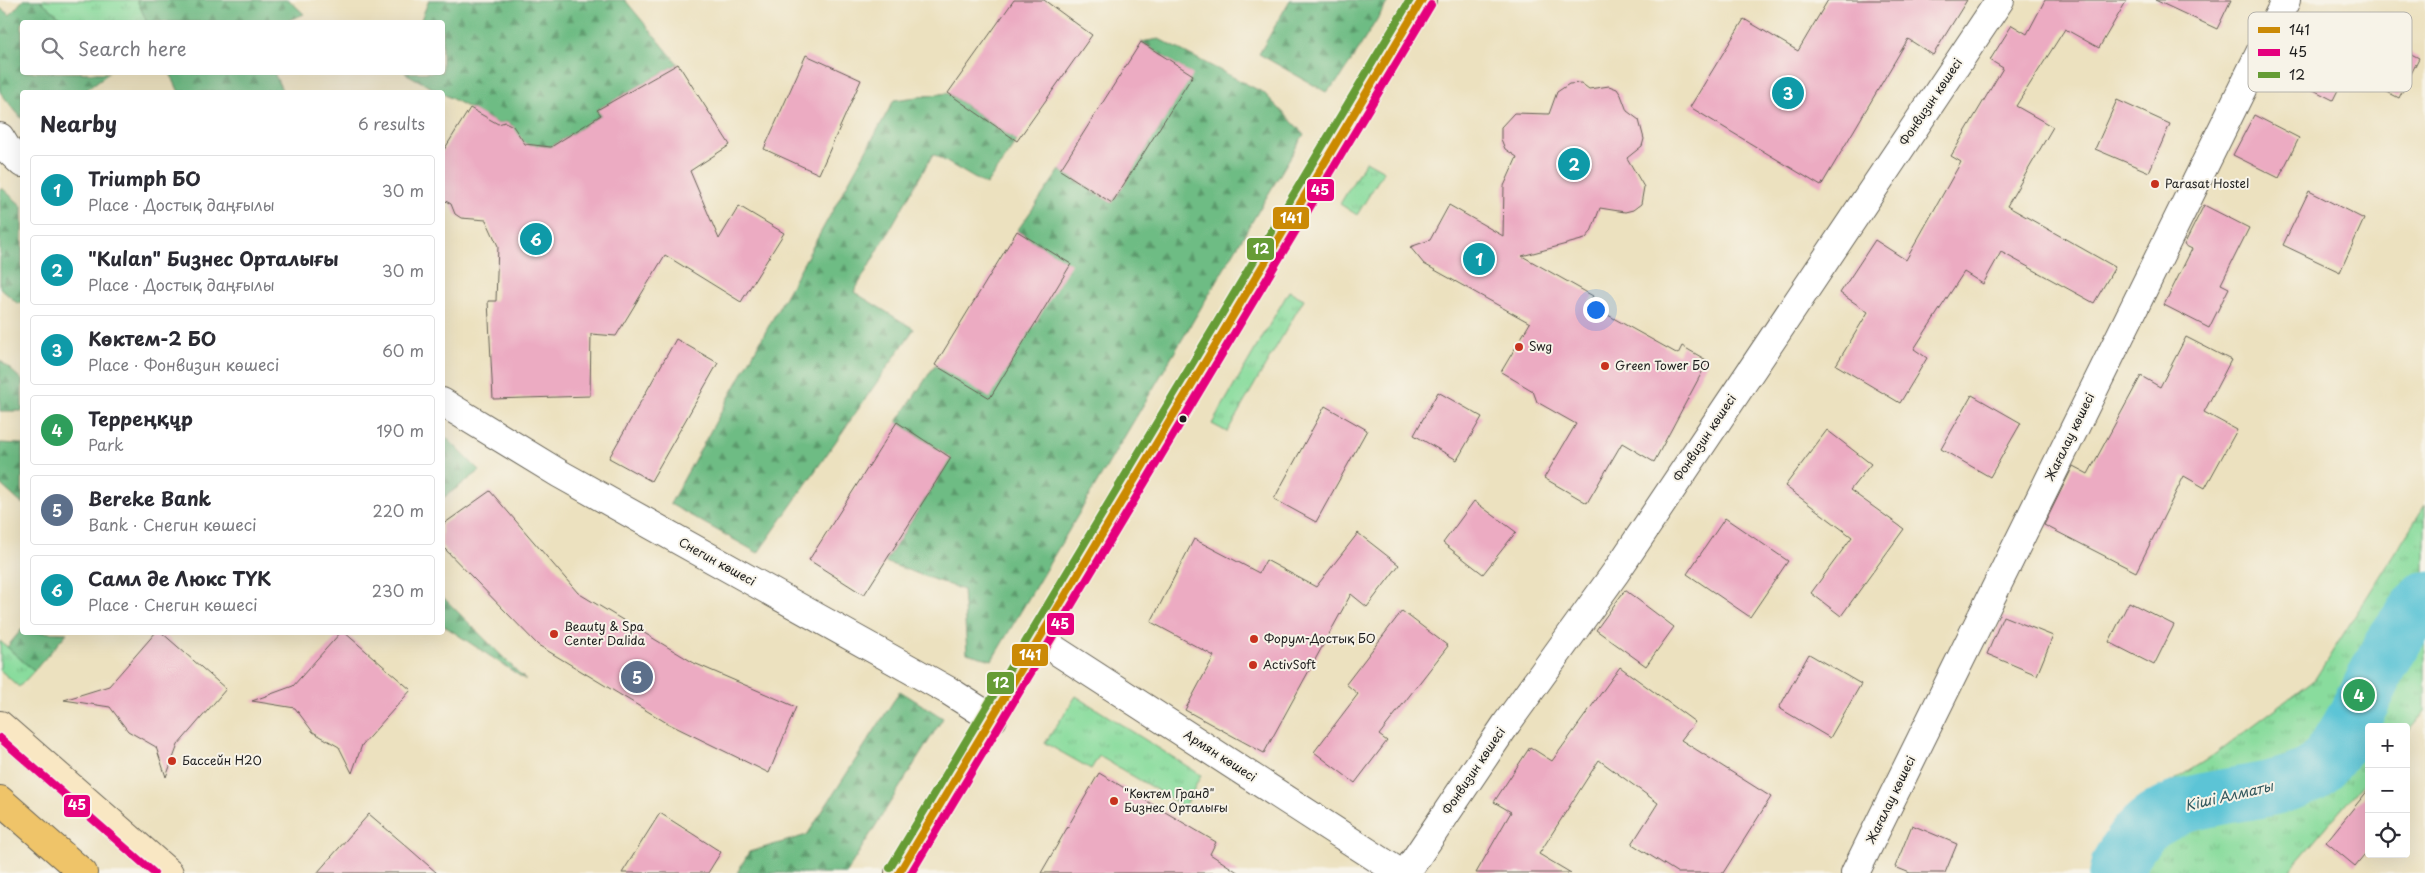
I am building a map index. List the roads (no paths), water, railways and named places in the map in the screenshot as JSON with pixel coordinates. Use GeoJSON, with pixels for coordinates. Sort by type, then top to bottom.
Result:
{"type":"FeatureCollection","features":[{"type":"Feature","properties":{"kind":"main road"},"geometry":{"type":"LineString","coordinates":[[899,873],[1422,0]]}},
{"type":"Feature","properties":{"kind":"main road"},"geometry":{"type":"LineString","coordinates":[[0,725],[169,873]]}},
{"type":"Feature","properties":{"kind":"main road"},"geometry":{"type":"LineString","coordinates":[[0,800],[83,873]]}},
{"type":"Feature","properties":{"kind":"street","name":"Фонвизин көшесі"},"geometry":{"type":"LineString","coordinates":[[1398,872],[1616,572],[2000,0]]}},
{"type":"Feature","properties":{"kind":"street","name":"Жағалау көшесі"},"geometry":{"type":"LineString","coordinates":[[2280,12],[2286,0]]}},
{"type":"Feature","properties":{"kind":"street","name":"Жағалау көшесі"},"geometry":{"type":"LineString","coordinates":[[1855,873],[2248,77]]}},
{"type":"Feature","properties":{"kind":"street"},"geometry":{"type":"LineString","coordinates":[[0,137],[8,150],[20,161]]}},
{"type":"Feature","properties":{"kind":"street","name":"Снегин көшесі"},"geometry":{"type":"LineString","coordinates":[[445,404],[560,474],[949,691],[993,719]]}},
{"type":"Feature","properties":{"kind":"street","name":"Армян көшесі"},"geometry":{"type":"LineString","coordinates":[[1040,640],[1398,872]]}},
{"type":"Feature","properties":{"kind":"waterway","name":"Кіші Алматы"},"geometry":{"type":"LineString","coordinates":[[2116,873],[2119,862],[2129,846],[2146,827],[2165,814],[2187,805],[2211,799],[2285,785],[2308,776],[2320,768],[2343,738],[2393,642],[2425,599]]}},
{"type":"Feature","properties":{"kind":"place","name":"Көктем-2 БО"},"geometry":{"type":"Point","coordinates":[1788,93]}},
{"type":"Feature","properties":{"kind":"place","name":"\"Kulan\" Бизнес Орталығы"},"geometry":{"type":"Point","coordinates":[1574,164]}},
{"type":"Feature","properties":{"kind":"place","name":"Parasat Hostel"},"geometry":{"type":"Point","coordinates":[2155,184]}},
{"type":"Feature","properties":{"kind":"place","name":"Самл де Люкс ТҮК"},"geometry":{"type":"Point","coordinates":[536,239]}},
{"type":"Feature","properties":{"kind":"place","name":"Triumph БО"},"geometry":{"type":"Point","coordinates":[1479,259]}},
{"type":"Feature","properties":{"kind":"place","name":"Swg"},"geometry":{"type":"Point","coordinates":[1519,347]}},
{"type":"Feature","properties":{"kind":"place","name":"Green Tower БО"},"geometry":{"type":"Point","coordinates":[1605,366]}},
{"type":"Feature","properties":{"kind":"place","name":"Beauty & Spa Center Dalida"},"geometry":{"type":"Point","coordinates":[554,634]}},
{"type":"Feature","properties":{"kind":"place","name":"Форум-Достық БО"},"geometry":{"type":"Point","coordinates":[1254,639]}},
{"type":"Feature","properties":{"kind":"place","name":"ActivSoft"},"geometry":{"type":"Point","coordinates":[1253,665]}},
{"type":"Feature","properties":{"kind":"place","name":"Bereke Bank"},"geometry":{"type":"Point","coordinates":[637,677]}},
{"type":"Feature","properties":{"kind":"place","name":"Терреңқұр"},"geometry":{"type":"Point","coordinates":[2359,695]}},
{"type":"Feature","properties":{"kind":"place","name":"Бассейн H2O"},"geometry":{"type":"Point","coordinates":[172,761]}},
{"type":"Feature","properties":{"kind":"place","name":"\"Көктем Гранд\" Бизнес Орталығы"},"geometry":{"type":"Point","coordinates":[1114,801]}}]}
